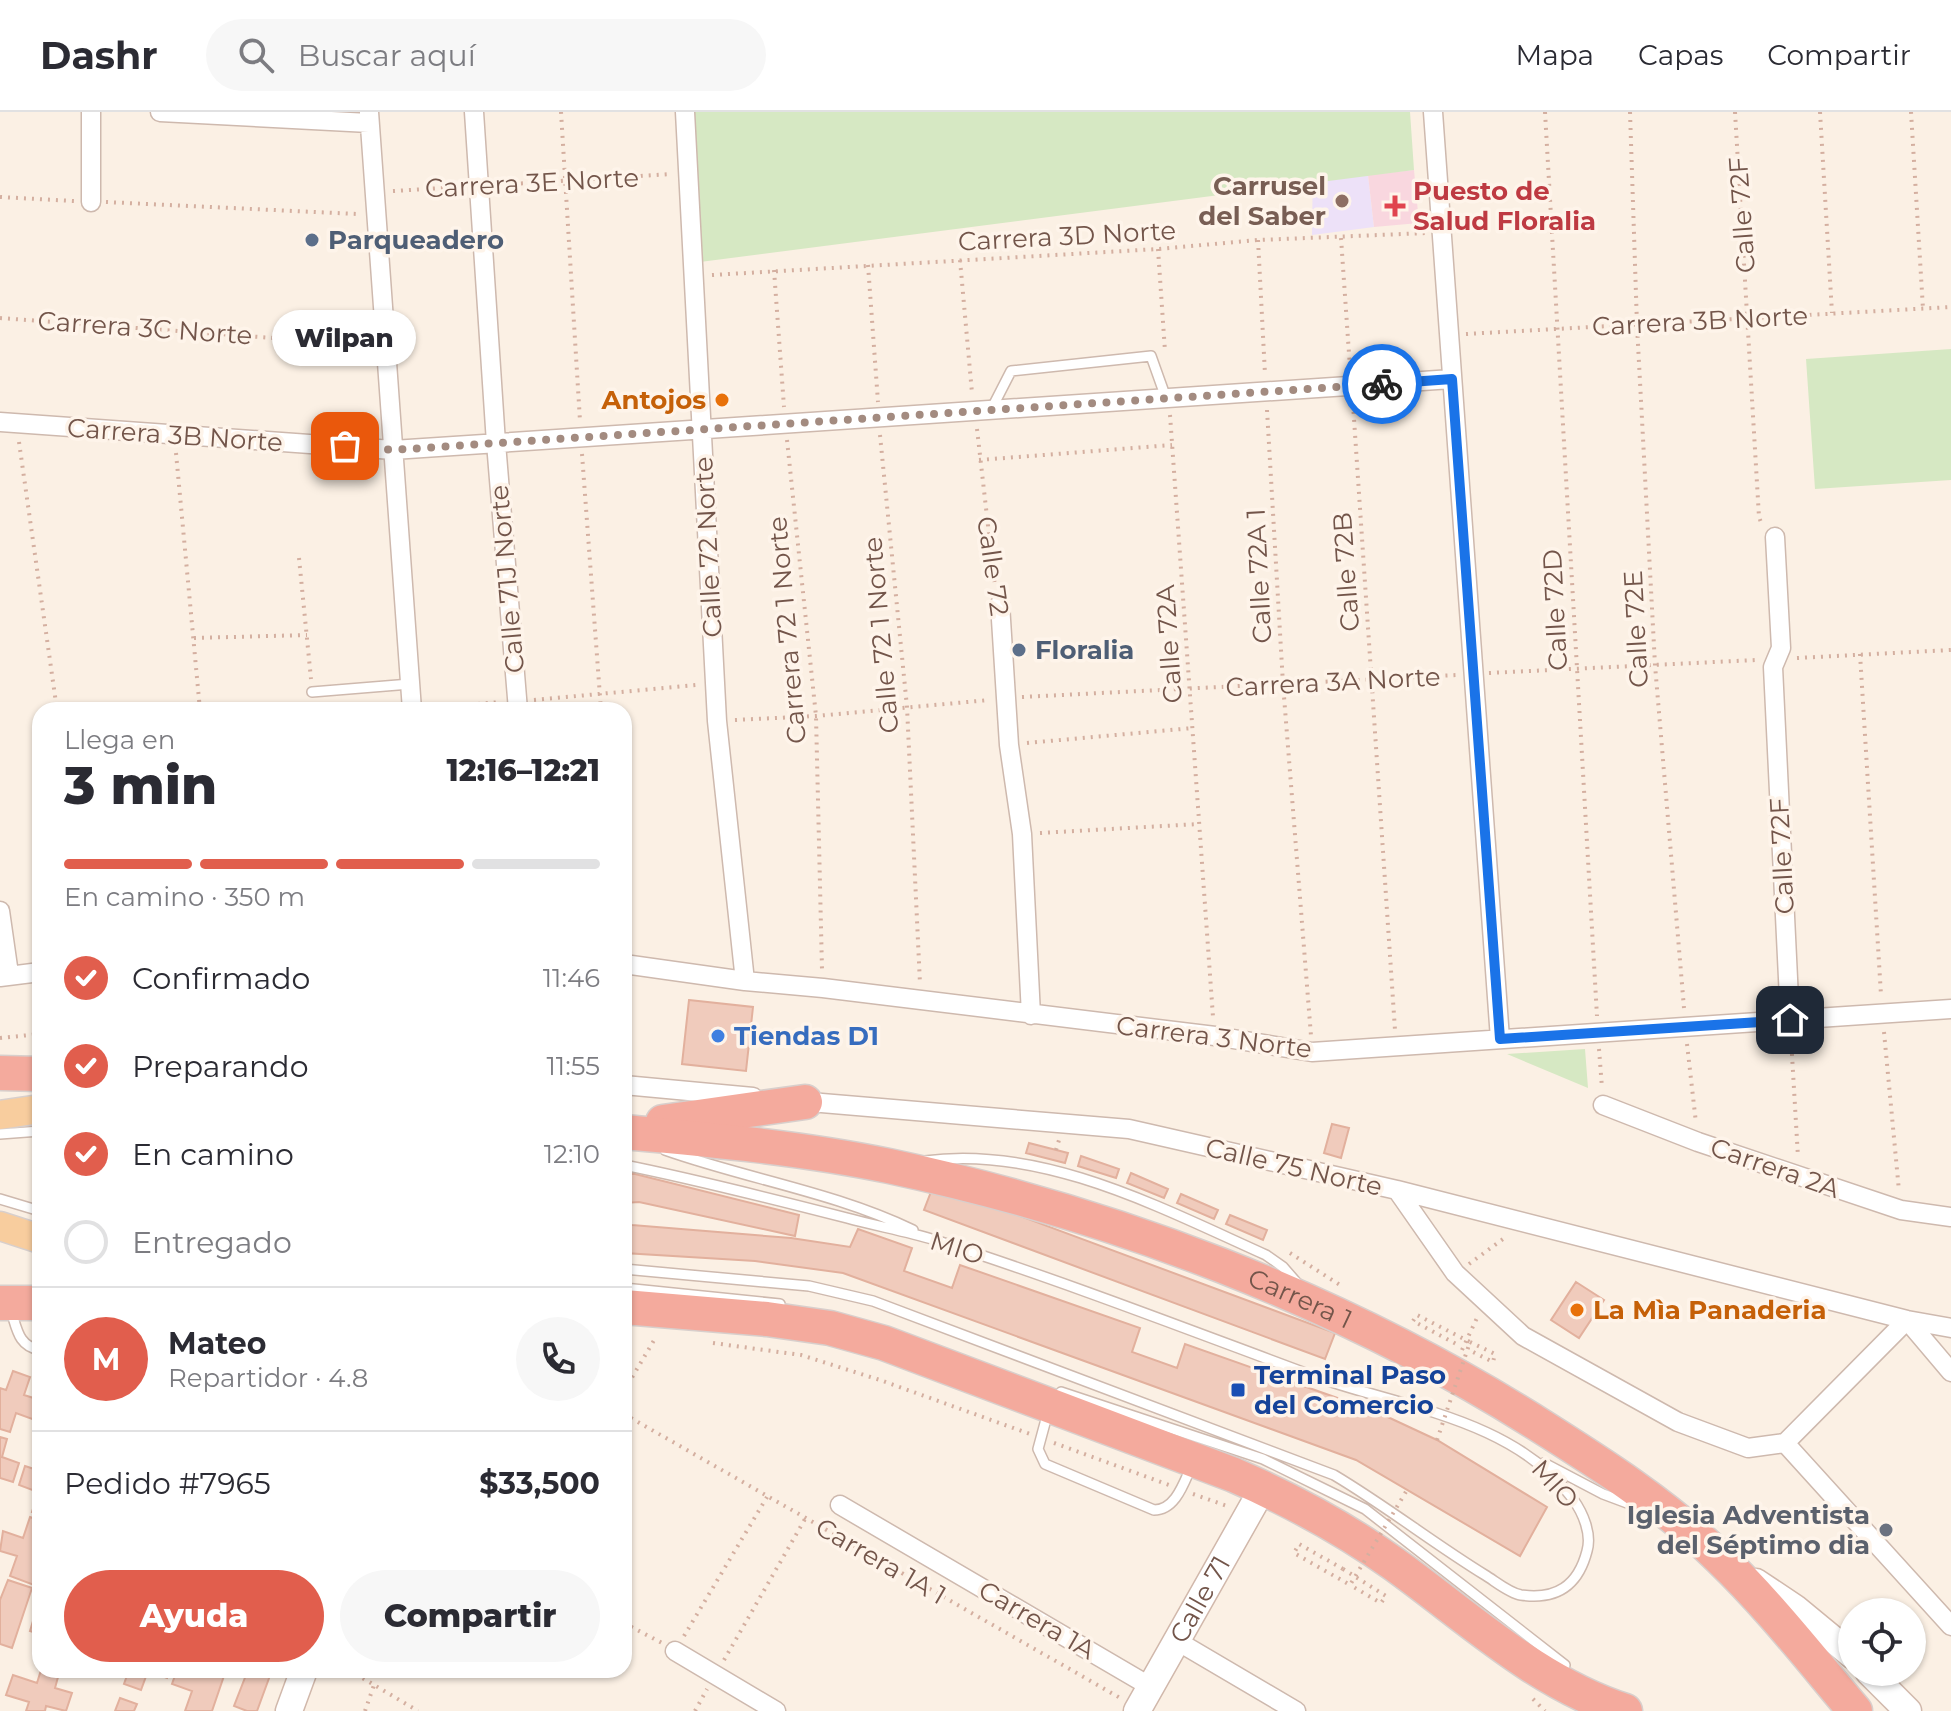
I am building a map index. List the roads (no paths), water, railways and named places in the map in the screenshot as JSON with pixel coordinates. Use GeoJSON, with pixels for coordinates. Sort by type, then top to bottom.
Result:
{"type":"FeatureCollection","features":[{"type":"Feature","properties":{"kind":"highway"},"geometry":{"type":"LineString","coordinates":[[0,1073],[32,1074]]}},
{"type":"Feature","properties":{"kind":"highway"},"geometry":{"type":"LineString","coordinates":[[632,1131],[805,1102]]}},
{"type":"Feature","properties":{"kind":"highway","name":"Carrera 1"},"geometry":{"type":"LineString","coordinates":[[632,1133],[751,1144],[888,1166],[1113,1224],[1212,1262],[1330,1298],[1367,1329],[1453,1373],[1602,1464],[1675,1520],[1719,1557],[1855,1711]]}},
{"type":"Feature","properties":{"kind":"highway"},"geometry":{"type":"LineString","coordinates":[[632,1307],[782,1312],[1049,1396],[1111,1428],[1193,1463],[1256,1501],[1331,1524],[1548,1666],[1591,1700],[1625,1711]]}},
{"type":"Feature","properties":{"kind":"highway"},"geometry":{"type":"LineString","coordinates":[[1548,1666],[1572,1711]]}},
{"type":"Feature","properties":{"kind":"main road"},"geometry":{"type":"LineString","coordinates":[[0,1115],[32,1110]]}},
{"type":"Feature","properties":{"kind":"main road"},"geometry":{"type":"LineString","coordinates":[[0,1226],[32,1236]]}},
{"type":"Feature","properties":{"kind":"street"},"geometry":{"type":"LineString","coordinates":[[91,112],[91,202]]}},
{"type":"Feature","properties":{"kind":"street"},"geometry":{"type":"LineString","coordinates":[[160,112],[369,117],[411,702]]}},
{"type":"Feature","properties":{"kind":"street","name":"Calle 71J Norte"},"geometry":{"type":"LineString","coordinates":[[474,112],[496,443],[518,702]]}},
{"type":"Feature","properties":{"kind":"street","name":"Calle 72 Norte"},"geometry":{"type":"LineString","coordinates":[[685,112],[717,721],[745,981]]}},
{"type":"Feature","properties":{"kind":"street"},"geometry":{"type":"LineString","coordinates":[[1433,112],[1500,1039]]}},
{"type":"Feature","properties":{"kind":"street","name":"Carrera 3B Norte"},"geometry":{"type":"LineString","coordinates":[[8,423],[393,450],[1452,379]]}},
{"type":"Feature","properties":{"kind":"street","name":"Calle 72F"},"geometry":{"type":"LineString","coordinates":[[1775,537],[1781,648],[1774,659],[1773,682],[1790,1020]]}},
{"type":"Feature","properties":{"kind":"street","name":"Calle 72"},"geometry":{"type":"LineString","coordinates":[[1000,604],[1009,745],[1022,834],[1031,1015]]}},
{"type":"Feature","properties":{"kind":"street"},"geometry":{"type":"LineString","coordinates":[[0,911],[5,975],[32,973]]}},
{"type":"Feature","properties":{"kind":"street","name":"Carrera 3 Norte"},"geometry":{"type":"LineString","coordinates":[[632,965],[1215,1036],[1312,1052],[1951,1009]]}},
{"type":"Feature","properties":{"kind":"street"},"geometry":{"type":"LineString","coordinates":[[0,1065],[32,1059]]}},
{"type":"Feature","properties":{"kind":"street","name":"Calle 75 Norte"},"geometry":{"type":"LineString","coordinates":[[632,1086],[1129,1129],[1397,1190],[1907,1320],[1951,1328]]}},
{"type":"Feature","properties":{"kind":"street","name":"Carrera 2A"},"geometry":{"type":"LineString","coordinates":[[1603,1105],[1798,1177],[1901,1210],[1951,1217]]}},
{"type":"Feature","properties":{"kind":"street"},"geometry":{"type":"LineString","coordinates":[[1397,1190],[1455,1273],[1523,1336],[1678,1422],[1748,1448],[1785,1443],[1907,1320],[1951,1372]]}},
{"type":"Feature","properties":{"kind":"street"},"geometry":{"type":"LineString","coordinates":[[1785,1443],[1951,1626]]}},
{"type":"Feature","properties":{"kind":"street","name":"Calle 71"},"geometry":{"type":"LineString","coordinates":[[1142,1702],[1256,1501]]}},
{"type":"Feature","properties":{"kind":"street","name":"Carrera 1A"},"geometry":{"type":"LineString","coordinates":[[840,1505],[1142,1702]]}},
{"type":"Feature","properties":{"kind":"street"},"geometry":{"type":"LineString","coordinates":[[1719,1557],[1795,1608],[1838,1643]]}},
{"type":"Feature","properties":{"kind":"street"},"geometry":{"type":"LineString","coordinates":[[1177,1641],[1289,1709]]}},
{"type":"Feature","properties":{"kind":"street"},"geometry":{"type":"LineString","coordinates":[[675,1651],[776,1711]]}},
{"type":"Feature","properties":{"kind":"street"},"geometry":{"type":"LineString","coordinates":[[289,1711],[301,1678]]}},
{"type":"Feature","properties":{"kind":"street"},"geometry":{"type":"LineString","coordinates":[[1883,1686],[1908,1711]]}},
{"type":"Feature","properties":{"kind":"lane"},"geometry":{"type":"LineString","coordinates":[[983,410],[1011,371],[1151,356],[1167,398]]}},
{"type":"Feature","properties":{"kind":"lane"},"geometry":{"type":"LineString","coordinates":[[312,692],[410,684]]}},
{"type":"Feature","properties":{"kind":"lane"},"geometry":{"type":"LineString","coordinates":[[0,1134],[32,1132]]}},
{"type":"Feature","properties":{"kind":"lane"},"geometry":{"type":"LineString","coordinates":[[632,1135],[717,1168],[809,1191],[885,1217],[931,1239]]}},
{"type":"Feature","properties":{"kind":"lane","name":"MIO"},"geometry":{"type":"LineString","coordinates":[[632,1167],[709,1182],[931,1239],[1063,1283],[1312,1376],[1490,1434],[1533,1458],[1563,1485],[1579,1507],[1587,1526],[1589,1547],[1573,1582],[1550,1596],[1517,1594],[1334,1475],[873,1301],[809,1286],[632,1270]]}},
{"type":"Feature","properties":{"kind":"lane"},"geometry":{"type":"LineString","coordinates":[[0,1199],[32,1209]]}},
{"type":"Feature","properties":{"kind":"lane"},"geometry":{"type":"LineString","coordinates":[[632,1289],[782,1312]]}},
{"type":"Feature","properties":{"kind":"lane"},"geometry":{"type":"LineString","coordinates":[[670,1293],[782,1312]]}},
{"type":"Feature","properties":{"kind":"lane"},"geometry":{"type":"LineString","coordinates":[[12,1303],[21,1340],[32,1348]]}},
{"type":"Feature","properties":{"kind":"lane"},"geometry":{"type":"LineString","coordinates":[[1193,1463],[1170,1506],[1154,1510],[1045,1464],[1040,1457],[1040,1438],[1049,1396],[1193,1463],[1263,1459],[1365,1509],[1548,1666]]}},
{"type":"Feature","properties":{"kind":"lane"},"geometry":{"type":"LineString","coordinates":[[1533,1458],[1603,1494],[1675,1520]]}},
{"type":"Feature","properties":{"kind":"place","name":"Carrusel del Saber"},"geometry":{"type":"Point","coordinates":[1342,201]}},
{"type":"Feature","properties":{"kind":"place","name":"Puesto de Salud Floralia"},"geometry":{"type":"Point","coordinates":[1395,206]}},
{"type":"Feature","properties":{"kind":"place","name":"Parqueadero"},"geometry":{"type":"Point","coordinates":[312,240]}},
{"type":"Feature","properties":{"kind":"place","name":"Antojos"},"geometry":{"type":"Point","coordinates":[722,400]}},
{"type":"Feature","properties":{"kind":"place","name":"Wilpan"},"geometry":{"type":"Point","coordinates":[345,446]}},
{"type":"Feature","properties":{"kind":"place","name":"Floralia"},"geometry":{"type":"Point","coordinates":[1019,650]}},
{"type":"Feature","properties":{"kind":"place","name":"Tiendas D1"},"geometry":{"type":"Point","coordinates":[718,1036]}},
{"type":"Feature","properties":{"kind":"place","name":"La Mìa Panaderia"},"geometry":{"type":"Point","coordinates":[1577,1310]}},
{"type":"Feature","properties":{"kind":"place","name":"Terminal Paso del Comercio"},"geometry":{"type":"Point","coordinates":[1238,1390]}},
{"type":"Feature","properties":{"kind":"place","name":"Iglesia Adventista del Séptimo dia"},"geometry":{"type":"Point","coordinates":[1886,1530]}}]}
